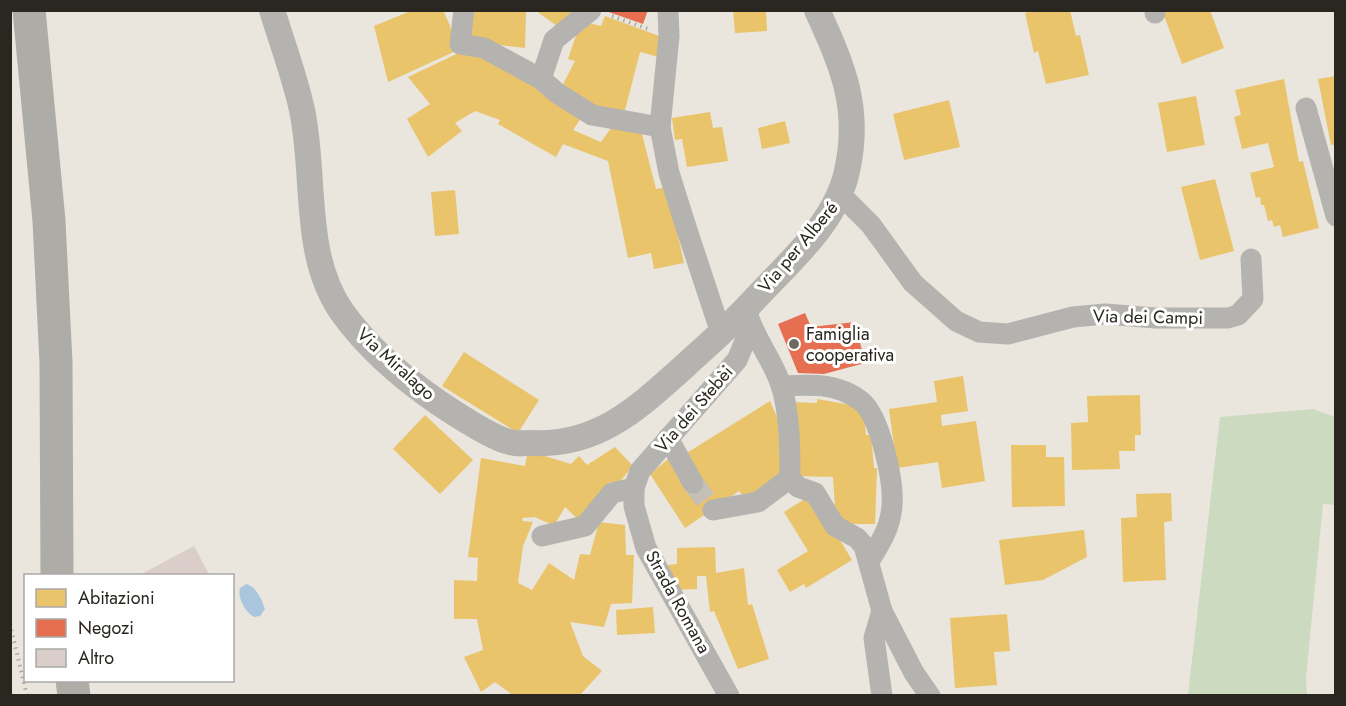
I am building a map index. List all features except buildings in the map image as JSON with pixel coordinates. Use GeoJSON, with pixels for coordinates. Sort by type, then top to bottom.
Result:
{"type":"FeatureCollection","features":[{"type":"Feature","properties":{"kind":"main road"},"geometry":{"type":"LineString","coordinates":[[29,10],[50,221],[56,363],[57,574]]}},
{"type":"Feature","properties":{"kind":"street","name":"Via Miralago"},"geometry":{"type":"LineString","coordinates":[[272,10],[302,110],[315,235],[324,274],[341,311],[368,342],[418,388],[448,410],[509,442],[552,444],[594,434],[632,413],[721,333]]}},
{"type":"Feature","properties":{"kind":"street"},"geometry":{"type":"LineString","coordinates":[[464,10],[460,44],[484,48],[541,79],[557,93],[592,115],[660,127]]}},
{"type":"Feature","properties":{"kind":"street"},"geometry":{"type":"LineString","coordinates":[[668,10],[669,36],[660,127],[669,173],[721,333]]}},
{"type":"Feature","properties":{"kind":"street","name":"Via per Alberé"},"geometry":{"type":"LineString","coordinates":[[721,333],[749,318],[823,224],[841,195],[851,149],[854,120],[840,60],[817,10]]}},
{"type":"Feature","properties":{"kind":"street"},"geometry":{"type":"LineString","coordinates":[[541,79],[554,40],[599,12]]}},
{"type":"Feature","properties":{"kind":"street"},"geometry":{"type":"LineString","coordinates":[[1306,108],[1335,216]]}},
{"type":"Feature","properties":{"kind":"street","name":"Via dei Campi"},"geometry":{"type":"LineString","coordinates":[[841,195],[872,225],[913,283],[956,321],[979,332],[1008,334],[1073,317],[1105,314],[1156,318],[1228,318],[1238,315],[1253,299],[1251,259]]}},
{"type":"Feature","properties":{"kind":"street"},"geometry":{"type":"LineString","coordinates":[[749,318],[781,386],[790,445],[790,478],[798,487],[815,493],[835,526],[857,538],[864,546],[870,560],[882,611],[914,673],[930,696]]}},
{"type":"Feature","properties":{"kind":"street","name":"Via dei Stebèi"},"geometry":{"type":"LineString","coordinates":[[634,497],[640,471],[737,360],[749,318]]}},
{"type":"Feature","properties":{"kind":"street"},"geometry":{"type":"LineString","coordinates":[[781,386],[829,385],[862,402],[872,413],[889,474],[892,504],[886,534],[870,560]]}},
{"type":"Feature","properties":{"kind":"street"},"geometry":{"type":"LineString","coordinates":[[668,438],[693,483]]}},
{"type":"Feature","properties":{"kind":"street"},"geometry":{"type":"LineString","coordinates":[[713,510],[758,502],[790,478]]}},
{"type":"Feature","properties":{"kind":"street"},"geometry":{"type":"LineString","coordinates":[[542,536],[585,526],[612,493],[634,497]]}},
{"type":"Feature","properties":{"kind":"street","name":"Strada Romana"},"geometry":{"type":"LineString","coordinates":[[634,497],[646,548],[729,696]]}},
{"type":"Feature","properties":{"kind":"street"},"geometry":{"type":"LineString","coordinates":[[882,611],[874,638],[882,696]]}},
{"type":"Feature","properties":{"kind":"street"},"geometry":{"type":"LineString","coordinates":[[704,649],[716,696]]}},
{"type":"Feature","properties":{"kind":"path"},"geometry":{"type":"LineString","coordinates":[[599,12],[658,33]]}},
{"type":"Feature","properties":{"kind":"path"},"geometry":{"type":"LineString","coordinates":[[10,624],[27,696]]}},
{"type":"Feature","properties":{"kind":"green space"},"geometry":{"type":"Polygon","coordinates":[[[1313,409],[1335,417],[1336,505],[1323,504],[1306,677],[1307,695],[1188,695],[1220,417],[1313,409]]]}},
{"type":"Feature","properties":{"kind":"water"},"geometry":{"type":"Polygon","coordinates":[[[246,584],[256,590],[262,602],[265,609],[260,616],[251,615],[241,601],[240,588],[246,584]]]}},
{"type":"Feature","properties":{"kind":"tunnel"},"geometry":{"type":"LineString","coordinates":[[693,483],[713,510]]}},
{"type":"Feature","properties":{"kind":"place","name":"Famiglia cooperativa"},"geometry":{"type":"Point","coordinates":[794,344]}}]}
